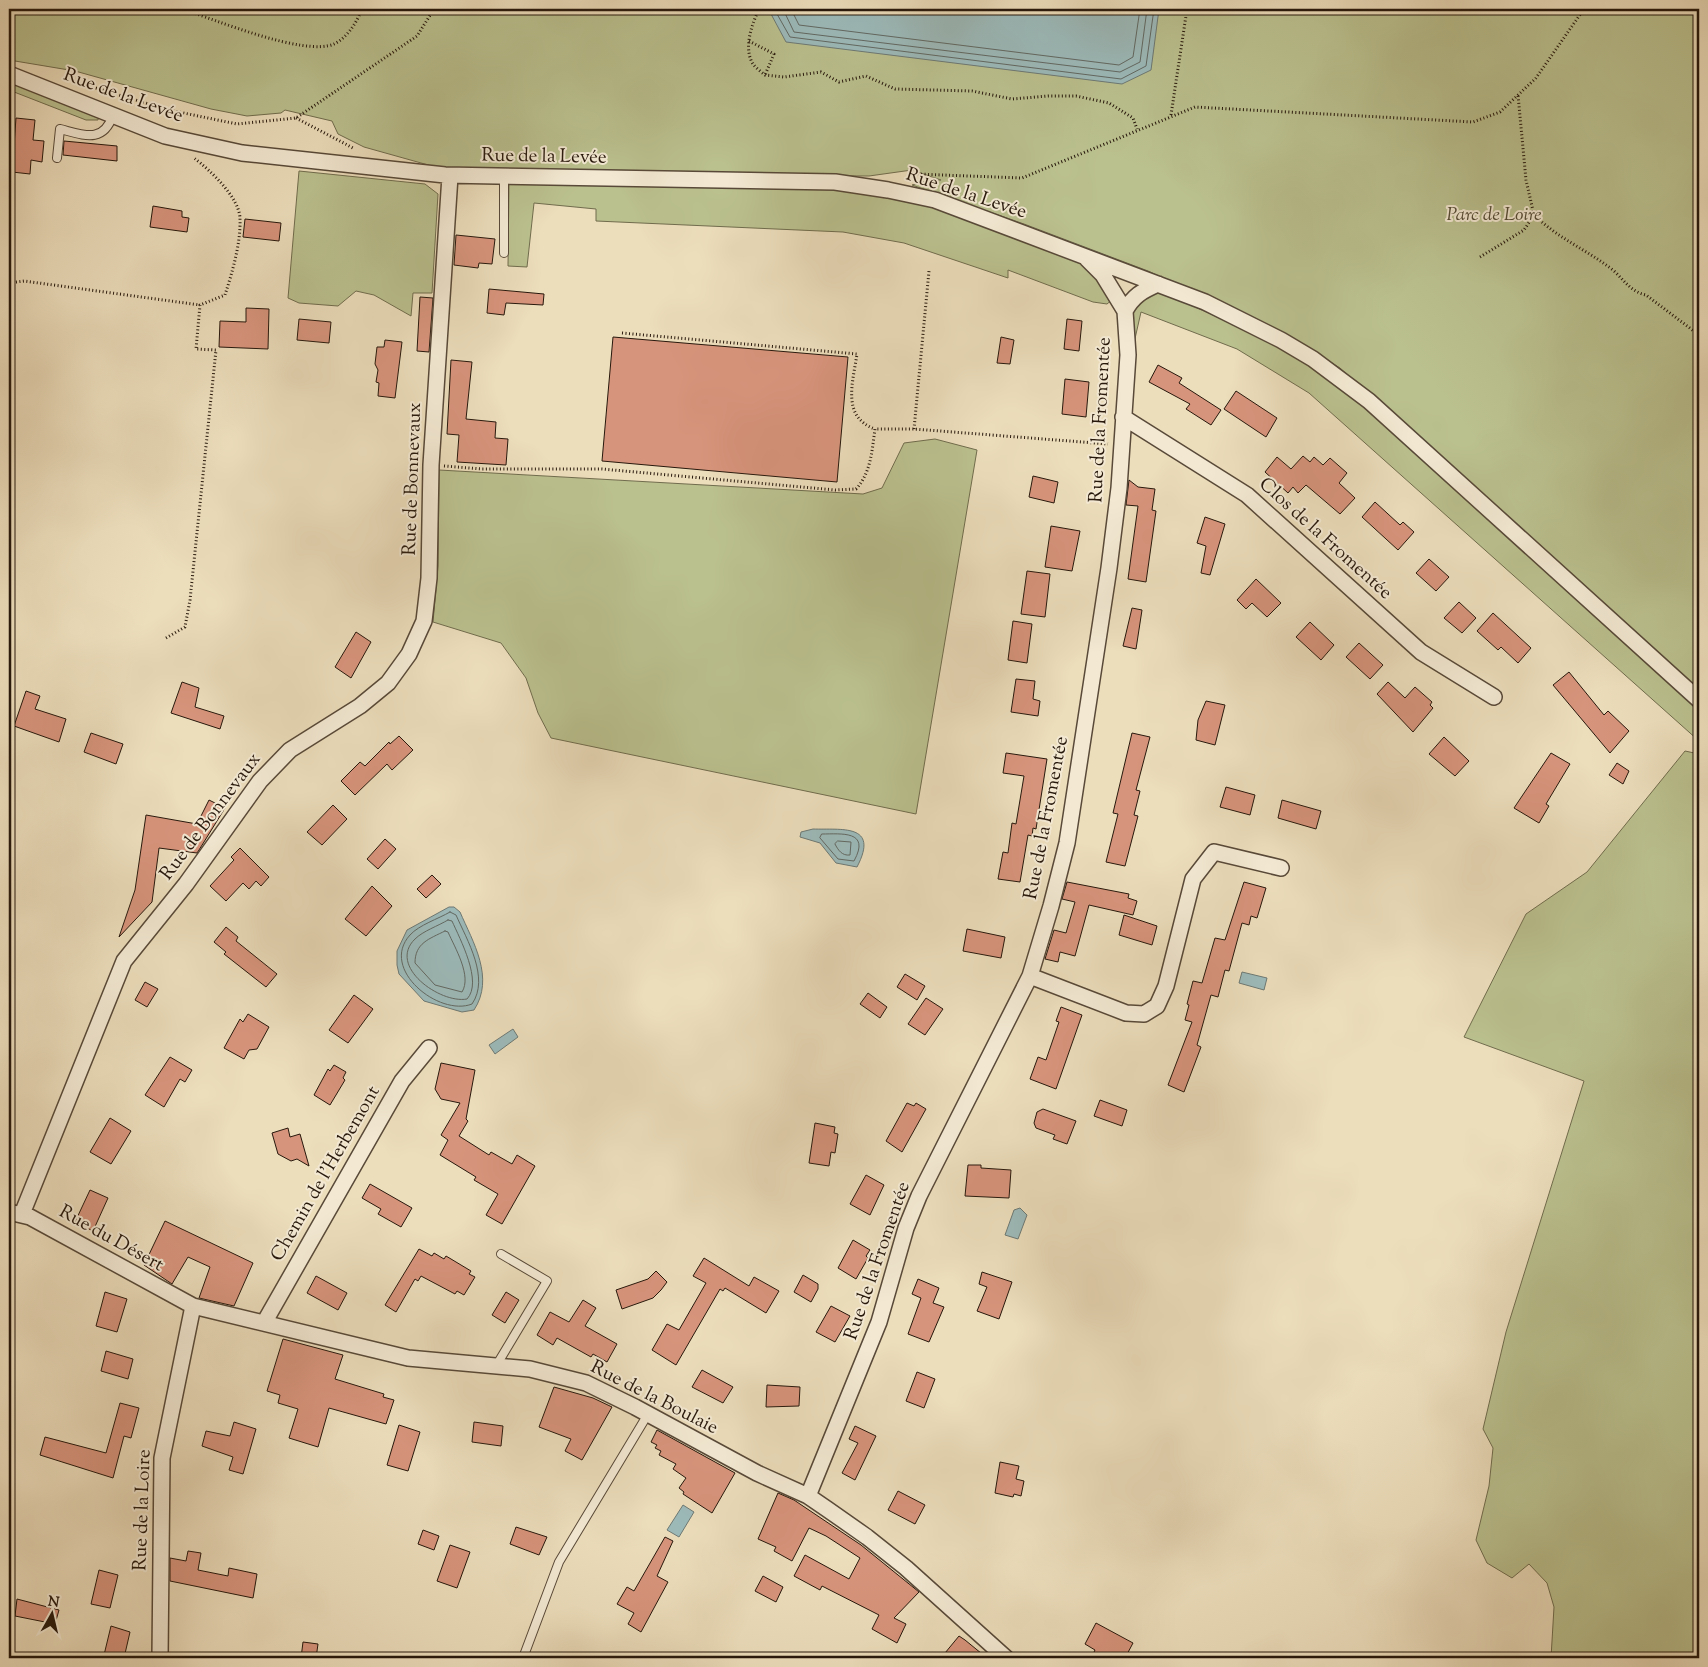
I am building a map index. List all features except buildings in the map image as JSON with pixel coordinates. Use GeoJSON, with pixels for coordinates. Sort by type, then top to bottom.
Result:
{"type":"FeatureCollection","features":[{"type":"Feature","properties":{"kind":"street","name":"Rue de la Levée"},"geometry":{"type":"LineString","coordinates":[[9,74],[165,136],[242,153],[405,173],[450,176],[835,182],[888,190],[935,200],[1083,254],[1205,302],[1281,340],[1313,359],[1369,401],[1699,700]]}},
{"type":"Feature","properties":{"kind":"street","name":"Rue de Bonnevaux"},"geometry":{"type":"LineString","coordinates":[[16,1213],[124,961],[186,884],[260,781],[290,750],[360,706],[388,683],[409,654],[424,621],[429,578],[431,465],[450,176]]}},
{"type":"Feature","properties":{"kind":"street","name":"Rue de la Fromentée"},"geometry":{"type":"LineString","coordinates":[[808,1496],[879,1322],[906,1228],[919,1196],[1030,976],[1052,906],[1067,843],[1109,568],[1122,445],[1128,355],[1125,312],[1103,275],[1083,254]]}},
{"type":"Feature","properties":{"kind":"street","name":"Rue de la Fromentée"},"geometry":{"type":"LineString","coordinates":[[1125,312],[1132,299],[1140,291],[1158,284]]}},
{"type":"Feature","properties":{"kind":"street","name":"Clos de la Fromentée"},"geometry":{"type":"LineString","coordinates":[[1123,417],[1247,495],[1421,652],[1494,697]]}},
{"type":"Feature","properties":{"kind":"street"},"geometry":{"type":"LineString","coordinates":[[1030,976],[1126,1013],[1144,1014],[1157,1006],[1166,986],[1193,880],[1214,852],[1281,868]]}},
{"type":"Feature","properties":{"kind":"street","name":"Chemin de l'Herbemont"},"geometry":{"type":"LineString","coordinates":[[264,1323],[402,1081],[429,1048]]}},
{"type":"Feature","properties":{"kind":"street","name":"Rue du Désert"},"geometry":{"type":"LineString","coordinates":[[16,1213],[193,1306]]}},
{"type":"Feature","properties":{"kind":"street","name":"Rue de la Boulaie"},"geometry":{"type":"LineString","coordinates":[[193,1306],[408,1358],[530,1369],[586,1383],[757,1473],[808,1496],[867,1537],[906,1568],[1006,1658]]}},
{"type":"Feature","properties":{"kind":"street","name":"Rue de la Loire"},"geometry":{"type":"LineString","coordinates":[[160,1658],[162,1458],[193,1306]]}},
{"type":"Feature","properties":{"kind":"lane"},"geometry":{"type":"LineString","coordinates":[[57,158],[60,129],[82,135],[97,135],[108,129],[113,115]]}},
{"type":"Feature","properties":{"kind":"lane"},"geometry":{"type":"LineString","coordinates":[[504,176],[504,253]]}},
{"type":"Feature","properties":{"kind":"lane"},"geometry":{"type":"LineString","coordinates":[[496,1366],[547,1281],[501,1254]]}},
{"type":"Feature","properties":{"kind":"lane"},"geometry":{"type":"LineString","coordinates":[[523,1658],[559,1562],[648,1414]]}},
{"type":"Feature","properties":{"kind":"path"},"geometry":{"type":"LineString","coordinates":[[182,9],[282,43],[314,46],[333,44],[349,32],[362,9]]}},
{"type":"Feature","properties":{"kind":"path"},"geometry":{"type":"LineString","coordinates":[[65,80],[80,82],[169,110],[238,124],[296,118],[417,36],[434,9]]}},
{"type":"Feature","properties":{"kind":"path"},"geometry":{"type":"LineString","coordinates":[[759,9],[752,25],[749,41],[752,63],[765,75],[784,77],[821,72],[839,82],[866,76],[895,88],[972,91],[1012,99],[1076,96],[1109,103],[1133,118],[1137,129]]}},
{"type":"Feature","properties":{"kind":"path"},"geometry":{"type":"LineString","coordinates":[[1171,115],[1187,9]]}},
{"type":"Feature","properties":{"kind":"path"},"geometry":{"type":"LineString","coordinates":[[888,190],[916,174],[1022,178],[1171,115],[1195,107],[1473,122],[1500,112],[1536,78],[1584,9]]}},
{"type":"Feature","properties":{"kind":"path"},"geometry":{"type":"LineString","coordinates":[[749,41],[774,54],[765,75]]}},
{"type":"Feature","properties":{"kind":"path"},"geometry":{"type":"LineString","coordinates":[[1518,95],[1526,180],[1534,215],[1551,232],[1612,270],[1636,293],[1646,295],[1699,335]]}},
{"type":"Feature","properties":{"kind":"path"},"geometry":{"type":"LineString","coordinates":[[296,118],[354,149]]}},
{"type":"Feature","properties":{"kind":"path"},"geometry":{"type":"LineString","coordinates":[[9,283],[24,281],[200,306],[225,295],[233,271],[241,218],[230,195],[210,171],[188,153]]}},
{"type":"Feature","properties":{"kind":"path"},"geometry":{"type":"LineString","coordinates":[[1480,257],[1524,230],[1534,215]]}},
{"type":"Feature","properties":{"kind":"path"},"geometry":{"type":"LineString","coordinates":[[914,429],[929,271]]}},
{"type":"Feature","properties":{"kind":"path"},"geometry":{"type":"LineString","coordinates":[[166,638],[185,627],[187,618],[216,350],[196,349],[200,306]]}},
{"type":"Feature","properties":{"kind":"path"},"geometry":{"type":"LineString","coordinates":[[622,333],[857,354],[850,403],[856,418],[865,426],[875,429],[914,429],[1122,445]]}},
{"type":"Feature","properties":{"kind":"path"},"geometry":{"type":"LineString","coordinates":[[431,465],[482,470],[602,469],[835,490],[856,489],[864,480],[867,471],[875,429]]}},
{"type":"Feature","properties":{"kind":"green space","name":"Parc de Loire"},"geometry":{"type":"Polygon","coordinates":[[[9,9],[1699,9],[1699,691],[1340,368],[1285,334],[1148,271],[1024,224],[912,185],[929,180],[941,180],[912,170],[869,176],[660,175],[439,168],[364,147],[338,134],[332,121],[285,110],[281,113],[247,116],[211,109],[75,71],[9,60],[9,9]]]}},
{"type":"Feature","properties":{"kind":"green space"},"geometry":{"type":"Polygon","coordinates":[[[9,78],[99,115],[98,120],[86,120],[9,90],[9,78]]]}},
{"type":"Feature","properties":{"kind":"green space"},"geometry":{"type":"Polygon","coordinates":[[[299,171],[425,184],[438,194],[432,293],[413,293],[411,316],[374,295],[356,291],[338,306],[299,303],[288,298],[299,171]]]}},
{"type":"Feature","properties":{"kind":"green space"},"geometry":{"type":"Polygon","coordinates":[[[509,183],[841,187],[933,205],[1081,261],[1097,276],[1113,299],[1107,304],[1093,302],[1008,270],[1008,278],[904,243],[843,232],[596,221],[596,209],[534,203],[527,267],[508,266],[509,183]]]}},
{"type":"Feature","properties":{"kind":"green space"},"geometry":{"type":"Polygon","coordinates":[[[1156,289],[1300,355],[1369,405],[1699,707],[1699,741],[1309,393],[1237,349],[1141,312],[1134,343],[1132,305],[1156,289]]]}},
{"type":"Feature","properties":{"kind":"green space"},"geometry":{"type":"Polygon","coordinates":[[[935,439],[977,450],[916,814],[551,738],[538,713],[526,678],[501,643],[433,622],[438,566],[439,470],[863,494],[882,488],[904,443],[935,439]]]}},
{"type":"Feature","properties":{"kind":"green space"},"geometry":{"type":"Polygon","coordinates":[[[1685,751],[1699,754],[1699,1658],[1551,1658],[1554,1607],[1547,1583],[1529,1564],[1512,1578],[1487,1563],[1476,1540],[1489,1486],[1493,1448],[1483,1429],[1506,1332],[1584,1081],[1464,1037],[1526,914],[1587,872],[1685,751]]]}},
{"type":"Feature","properties":{"kind":"water"},"geometry":{"type":"Polygon","coordinates":[[[772,9],[1159,9],[1151,70],[1122,84],[786,42],[771,14],[772,9]]]}},
{"type":"Feature","properties":{"kind":"water"},"geometry":{"type":"Polygon","coordinates":[[[813,829],[845,830],[861,836],[864,843],[863,853],[857,867],[836,863],[820,843],[800,837],[801,832],[813,829]]]}},
{"type":"Feature","properties":{"kind":"water"},"geometry":{"type":"Polygon","coordinates":[[[449,907],[454,907],[460,912],[480,960],[482,985],[480,998],[474,1010],[462,1012],[424,1001],[399,974],[397,951],[407,930],[449,907]]]}},
{"type":"Feature","properties":{"kind":"water"},"geometry":{"type":"Polygon","coordinates":[[[1242,972],[1267,978],[1264,990],[1239,983],[1242,972]]]}},
{"type":"Feature","properties":{"kind":"water"},"geometry":{"type":"Polygon","coordinates":[[[513,1029],[518,1037],[495,1054],[489,1045],[513,1029]]]}},
{"type":"Feature","properties":{"kind":"water"},"geometry":{"type":"Polygon","coordinates":[[[1020,1208],[1027,1215],[1018,1239],[1005,1235],[1014,1210],[1020,1208]]]}},
{"type":"Feature","properties":{"kind":"water"},"geometry":{"type":"Polygon","coordinates":[[[683,1505],[694,1512],[679,1537],[667,1530],[683,1505]]]}}]}
